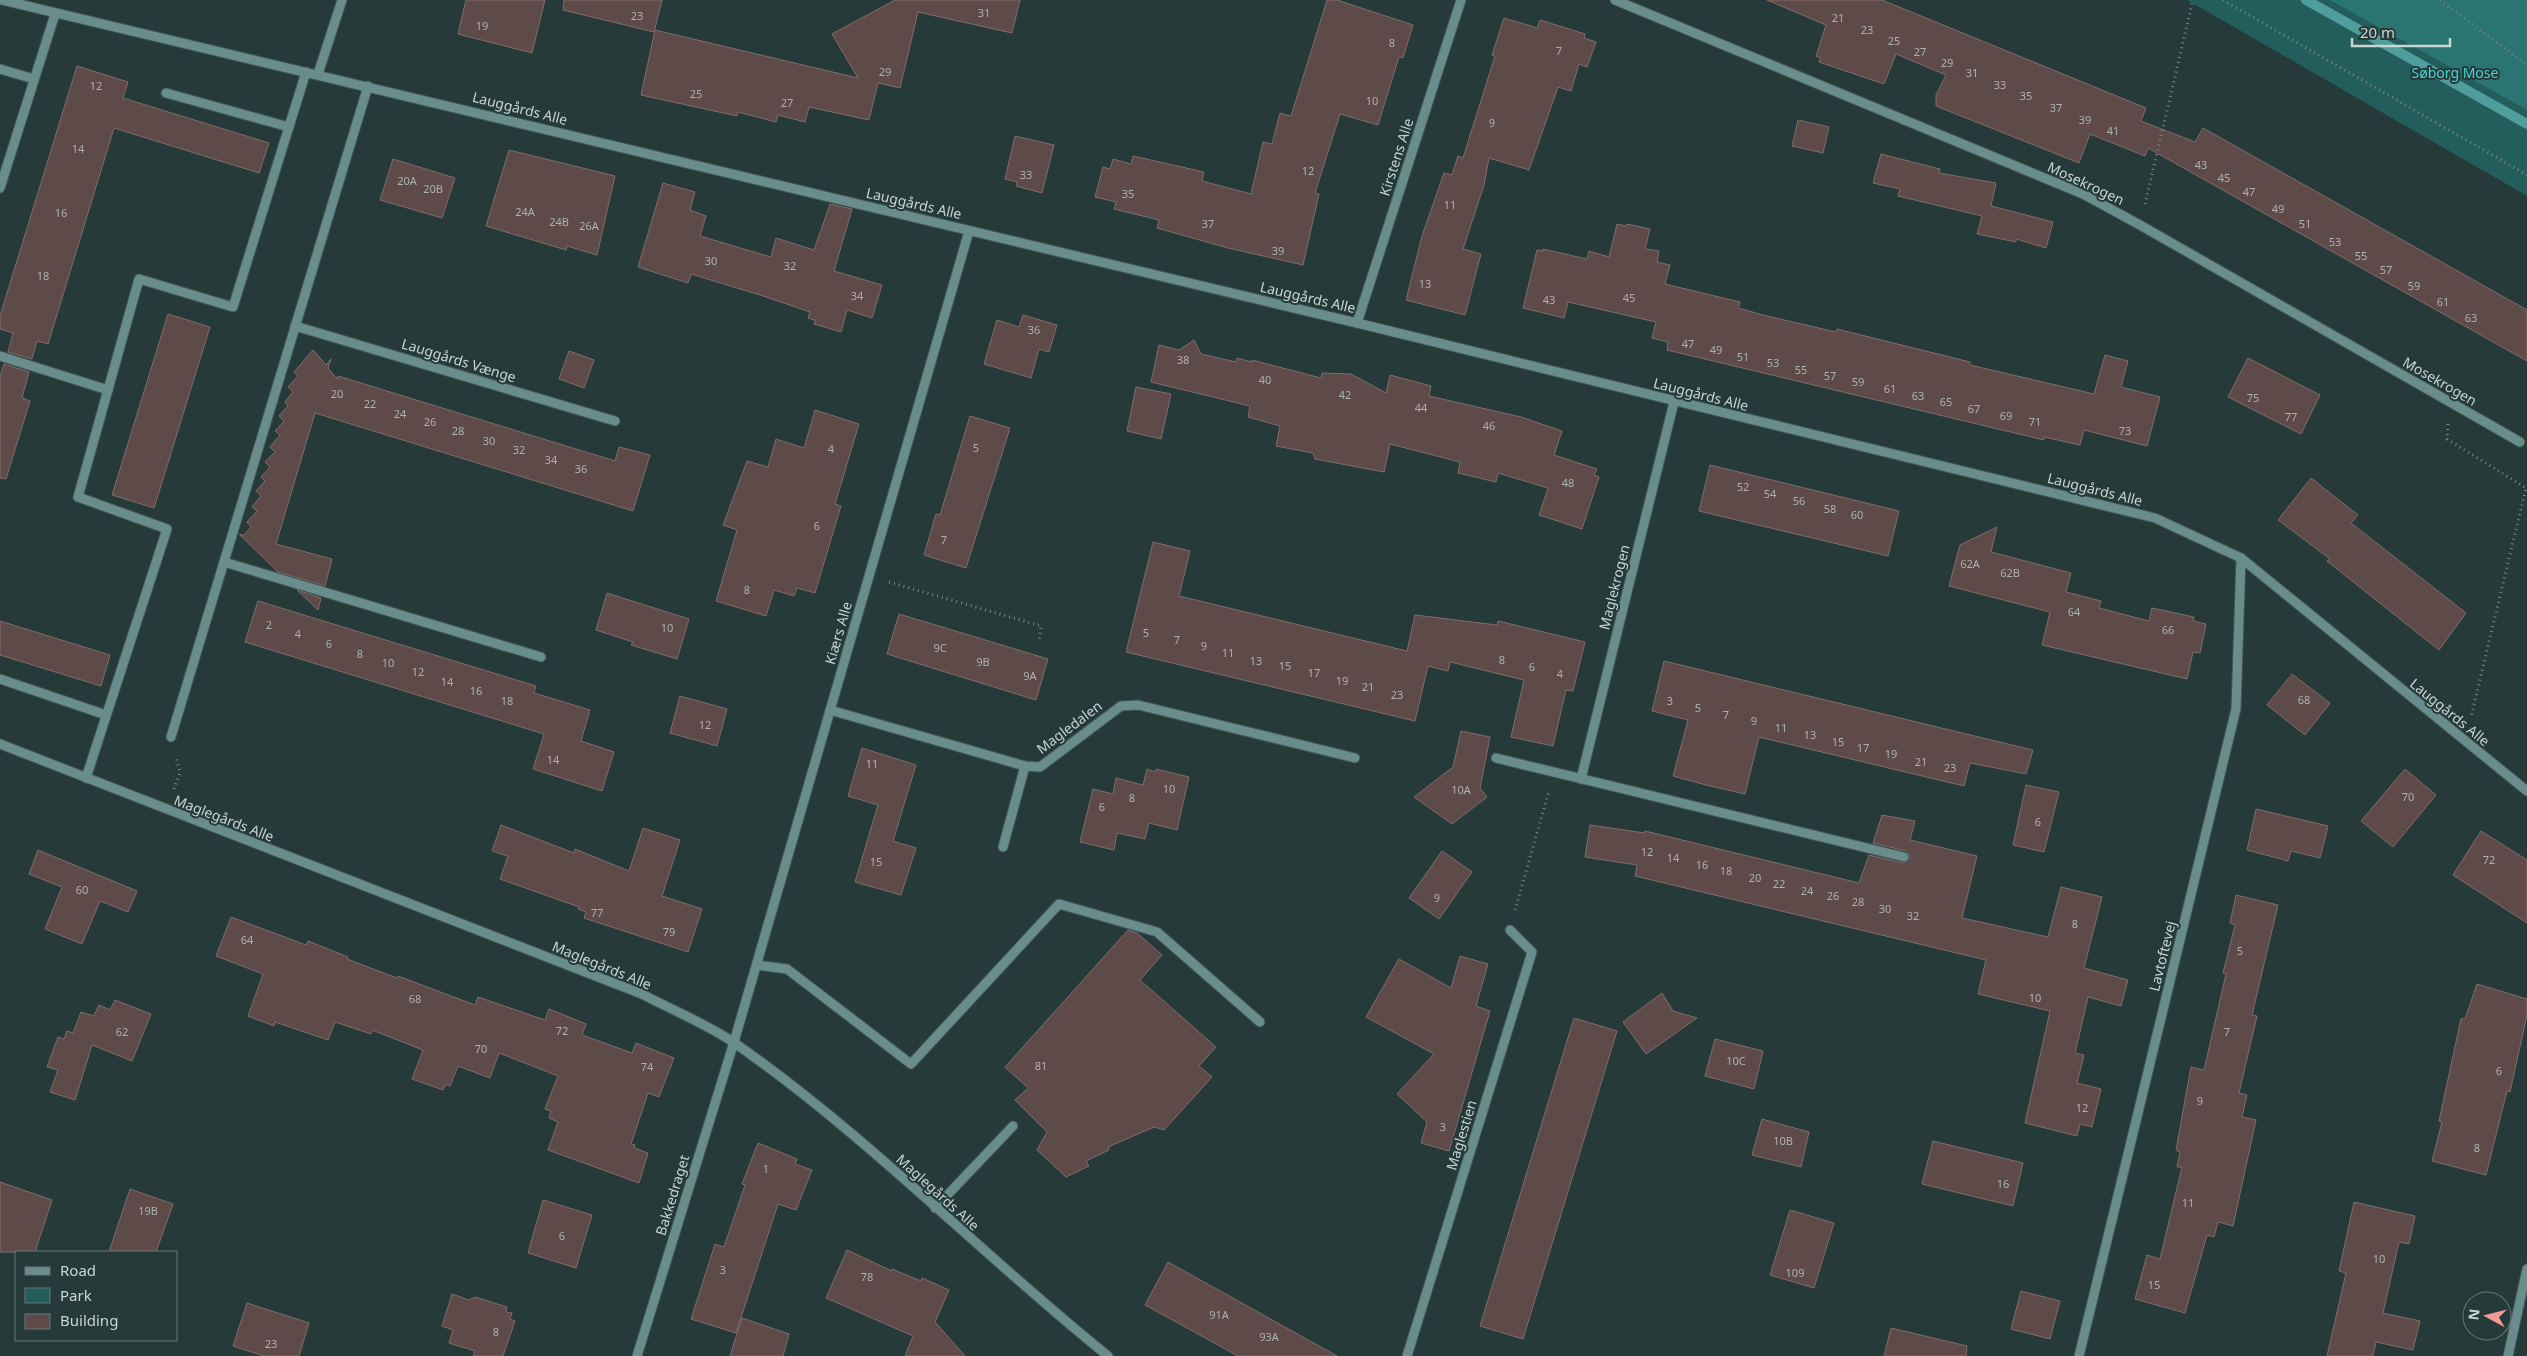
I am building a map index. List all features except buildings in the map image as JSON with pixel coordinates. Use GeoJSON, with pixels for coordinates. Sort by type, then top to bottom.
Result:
{"type":"FeatureCollection","features":[{"type":"Feature","properties":{"kind":"street","name":"Lauggårds Alle"},"geometry":{"type":"LineString","coordinates":[[2,0],[1358,323],[1674,402],[2154,518],[2241,558],[2464,742],[2527,791]]}},
{"type":"Feature","properties":{"kind":"street"},"geometry":{"type":"LineString","coordinates":[[318,74],[342,0]]}},
{"type":"Feature","properties":{"kind":"street","name":"Kirstens Alle"},"geometry":{"type":"LineString","coordinates":[[1358,323],[1461,0]]}},
{"type":"Feature","properties":{"kind":"street","name":"Mosekrogen"},"geometry":{"type":"LineString","coordinates":[[1615,0],[2083,194],[2520,442]]}},
{"type":"Feature","properties":{"kind":"street"},"geometry":{"type":"LineString","coordinates":[[0,188],[55,14]]}},
{"type":"Feature","properties":{"kind":"street"},"geometry":{"type":"LineString","coordinates":[[0,69],[34,78]]}},
{"type":"Feature","properties":{"kind":"street"},"geometry":{"type":"LineString","coordinates":[[86,778],[167,529],[78,497],[139,279],[233,307],[306,72]]}},
{"type":"Feature","properties":{"kind":"street"},"geometry":{"type":"LineString","coordinates":[[171,737],[368,86]]}},
{"type":"Feature","properties":{"kind":"street"},"geometry":{"type":"LineString","coordinates":[[166,93],[289,127]]}},
{"type":"Feature","properties":{"kind":"street","name":"Kiærs Alle"},"geometry":{"type":"LineString","coordinates":[[734,1042],[969,231]]}},
{"type":"Feature","properties":{"kind":"street","name":"Lauggårds Vænge"},"geometry":{"type":"LineString","coordinates":[[295,326],[615,421]]}},
{"type":"Feature","properties":{"kind":"street"},"geometry":{"type":"LineString","coordinates":[[0,356],[108,390]]}},
{"type":"Feature","properties":{"kind":"street","name":"Maglekrogen"},"geometry":{"type":"LineString","coordinates":[[1581,779],[1674,402]]}},
{"type":"Feature","properties":{"kind":"street","name":"Lavtoftevej"},"geometry":{"type":"LineString","coordinates":[[2079,1356],[2236,709],[2241,558]]}},
{"type":"Feature","properties":{"kind":"street"},"geometry":{"type":"LineString","coordinates":[[224,562],[541,657]]}},
{"type":"Feature","properties":{"kind":"street"},"geometry":{"type":"LineString","coordinates":[[0,679],[106,715]]}},
{"type":"Feature","properties":{"kind":"street","name":"Magledalen"},"geometry":{"type":"LineString","coordinates":[[830,710],[1025,766],[1040,767],[1121,706],[1138,705],[1355,758]]}},
{"type":"Feature","properties":{"kind":"street","name":"Maglegårds Alle"},"geometry":{"type":"LineString","coordinates":[[0,744],[165,810],[642,994],[734,1042],[836,1119],[1042,1303],[1108,1356]]}},
{"type":"Feature","properties":{"kind":"street"},"geometry":{"type":"LineString","coordinates":[[1496,758],[1904,857]]}},
{"type":"Feature","properties":{"kind":"street"},"geometry":{"type":"LineString","coordinates":[[1003,847],[1025,766]]}},
{"type":"Feature","properties":{"kind":"street"},"geometry":{"type":"LineString","coordinates":[[757,965],[786,969],[911,1064],[1059,904],[1156,932],[1260,1022]]}},
{"type":"Feature","properties":{"kind":"street","name":"Maglestien"},"geometry":{"type":"LineString","coordinates":[[1407,1356],[1532,952],[1510,930]]}},
{"type":"Feature","properties":{"kind":"street","name":"Bakkedraget"},"geometry":{"type":"LineString","coordinates":[[637,1356],[734,1042]]}},
{"type":"Feature","properties":{"kind":"street"},"geometry":{"type":"LineString","coordinates":[[935,1208],[1013,1126]]}},
{"type":"Feature","properties":{"kind":"street"},"geometry":{"type":"LineString","coordinates":[[2508,1356],[2527,1270]]}},
{"type":"Feature","properties":{"kind":"path"},"geometry":{"type":"LineString","coordinates":[[2140,225],[2194,0]]}},
{"type":"Feature","properties":{"kind":"path"},"geometry":{"type":"LineString","coordinates":[[2223,0],[2527,175]]}},
{"type":"Feature","properties":{"kind":"path"},"geometry":{"type":"LineString","coordinates":[[2440,0],[2527,65]]}},
{"type":"Feature","properties":{"kind":"path"},"geometry":{"type":"LineString","coordinates":[[2450,403],[2447,439],[2526,488],[2464,742]]}},
{"type":"Feature","properties":{"kind":"path"},"geometry":{"type":"LineString","coordinates":[[869,576],[1041,626],[1038,642]]}},
{"type":"Feature","properties":{"kind":"path"},"geometry":{"type":"LineString","coordinates":[[165,810],[180,773],[171,737]]}},
{"type":"Feature","properties":{"kind":"path"},"geometry":{"type":"LineString","coordinates":[[1510,930],[1554,772]]}},
{"type":"Feature","properties":{"kind":"green space","name":"Søborg Mose"},"geometry":{"type":"Polygon","coordinates":[[[2187,0],[2527,0],[2527,196],[2187,0]]]}},
{"type":"Feature","properties":{"kind":"shaded area"},"geometry":{"type":"Polygon","coordinates":[[[2330,0],[2527,0],[2527,110],[2330,0]]]}},
{"type":"Feature","properties":{"kind":"waterway"},"geometry":{"type":"LineString","coordinates":[[2306,0],[2527,124]]}}]}
